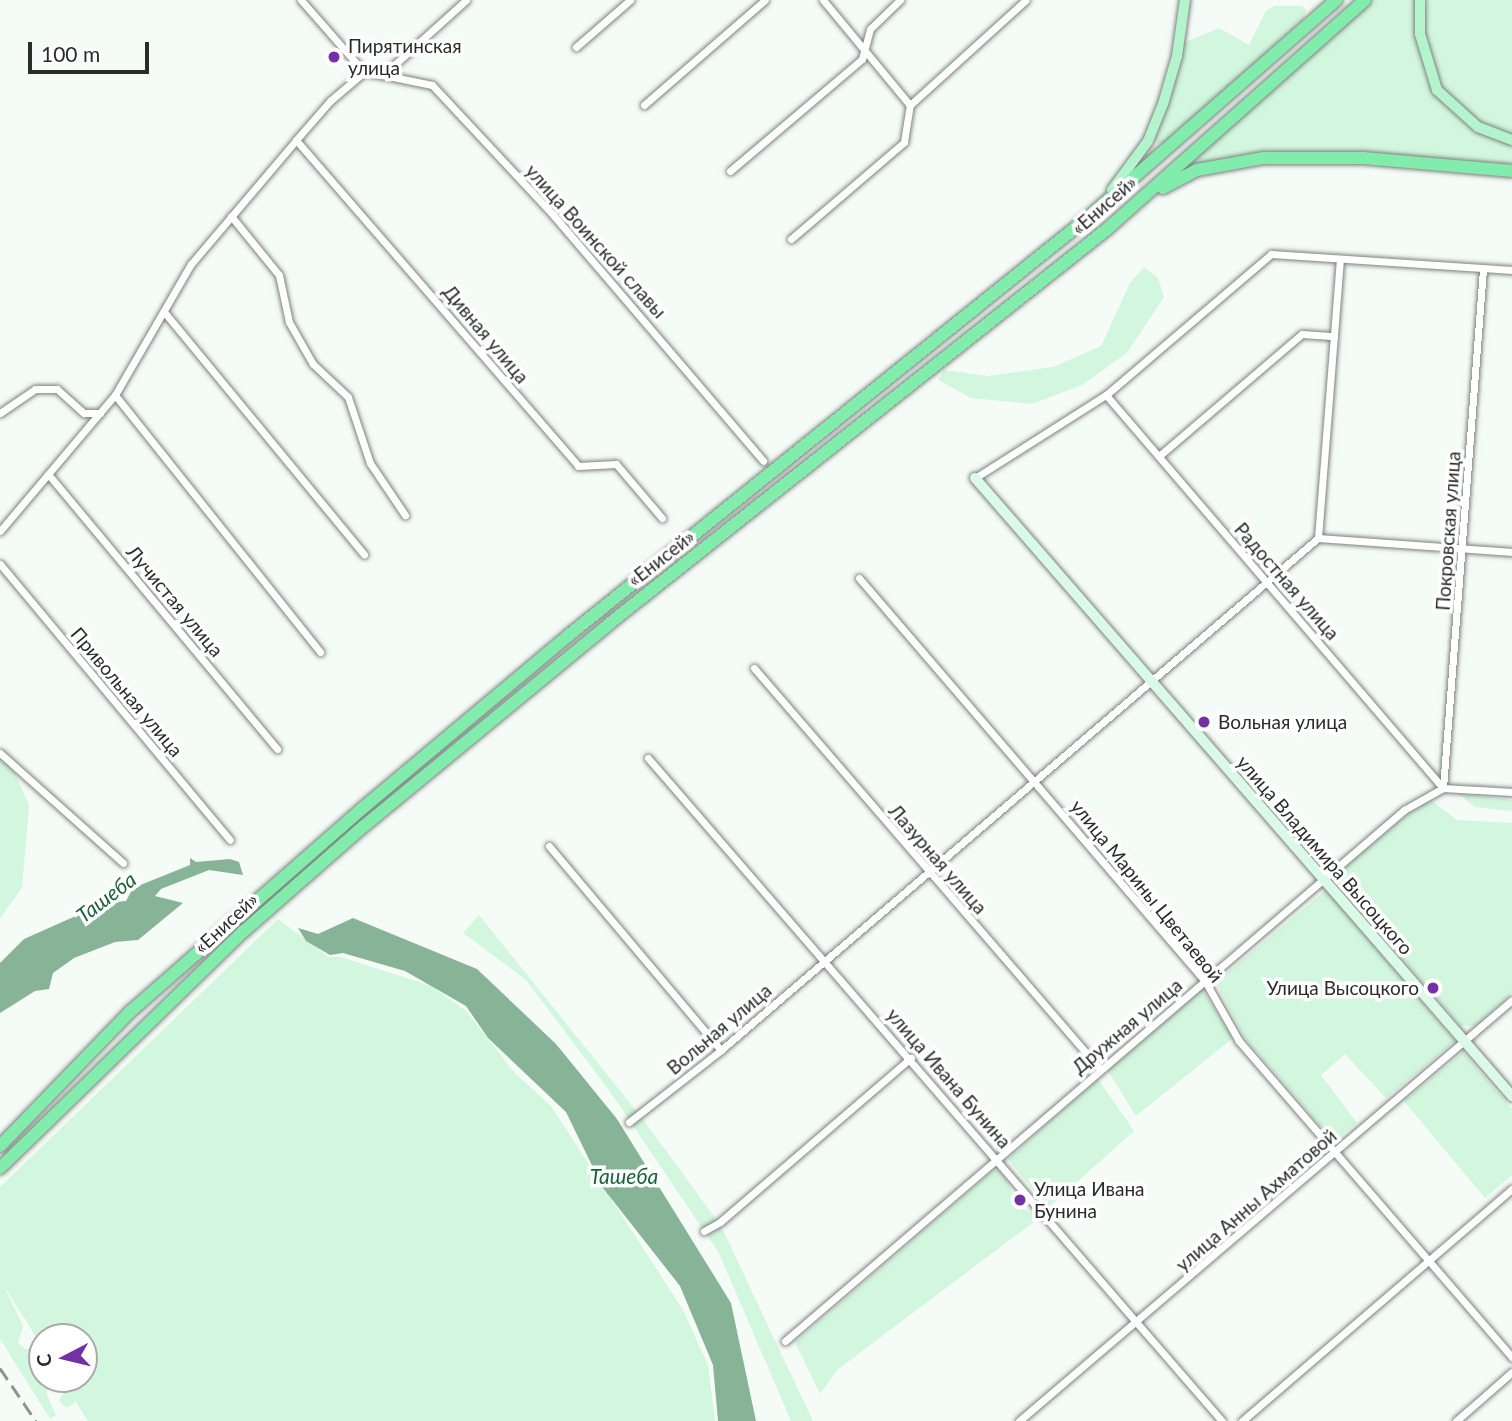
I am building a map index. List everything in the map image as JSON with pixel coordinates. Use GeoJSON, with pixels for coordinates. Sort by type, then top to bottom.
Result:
{"type":"FeatureCollection","features":[{"type":"Feature","properties":{"kind":"highway","name":"«Енисей»"},"geometry":{"type":"LineString","coordinates":[[0,1146],[131,1011],[364,807],[569,635],[1085,220],[1336,0]]}},
{"type":"Feature","properties":{"kind":"highway","name":"«Енисей»"},"geometry":{"type":"LineString","coordinates":[[0,1168],[224,950],[364,826],[610,623],[1106,230],[1365,0]]}},
{"type":"Feature","properties":{"kind":"highway"},"geometry":{"type":"LineString","coordinates":[[1106,230],[1174,180],[1230,161],[1363,158],[1512,171]]}},
{"type":"Feature","properties":{"kind":"main road"},"geometry":{"type":"LineString","coordinates":[[1085,220],[1120,181],[1148,141],[1177,56],[1185,0]]}},
{"type":"Feature","properties":{"kind":"main road"},"geometry":{"type":"LineString","coordinates":[[1420,0],[1422,44],[1437,90],[1478,127],[1512,139]]}},
{"type":"Feature","properties":{"kind":"street"},"geometry":{"type":"LineString","coordinates":[[0,531],[115,395],[191,264],[330,101],[364,72],[301,0]]}},
{"type":"Feature","properties":{"kind":"street"},"geometry":{"type":"LineString","coordinates":[[383,75],[466,0]]}},
{"type":"Feature","properties":{"kind":"street"},"geometry":{"type":"LineString","coordinates":[[576,47],[630,0]]}},
{"type":"Feature","properties":{"kind":"street"},"geometry":{"type":"LineString","coordinates":[[644,105],[765,0]]}},
{"type":"Feature","properties":{"kind":"street"},"geometry":{"type":"LineString","coordinates":[[823,0],[910,104]]}},
{"type":"Feature","properties":{"kind":"street"},"geometry":{"type":"LineString","coordinates":[[730,171],[862,59],[870,29],[900,0]]}},
{"type":"Feature","properties":{"kind":"street"},"geometry":{"type":"LineString","coordinates":[[791,239],[904,142],[910,104],[1026,0]]}},
{"type":"Feature","properties":{"kind":"street","name":"улица Воинской славы"},"geometry":{"type":"LineString","coordinates":[[364,72],[432,85],[580,246],[763,461]]}},
{"type":"Feature","properties":{"kind":"street","name":"Дивная улица"},"geometry":{"type":"LineString","coordinates":[[296,140],[578,466],[616,464],[662,518]]}},
{"type":"Feature","properties":{"kind":"street"},"geometry":{"type":"LineString","coordinates":[[231,216],[279,275],[289,322],[313,364],[348,397],[370,463],[405,515]]}},
{"type":"Feature","properties":{"kind":"street"},"geometry":{"type":"LineString","coordinates":[[975,478],[1107,395],[1271,254],[1483,273],[1512,270]]}},
{"type":"Feature","properties":{"kind":"street"},"geometry":{"type":"LineString","coordinates":[[1340,259],[1318,538],[1512,552]]}},
{"type":"Feature","properties":{"kind":"street","name":"Покровская улица"},"geometry":{"type":"LineString","coordinates":[[1443,788],[1464,548],[1483,273]]}},
{"type":"Feature","properties":{"kind":"street"},"geometry":{"type":"LineString","coordinates":[[165,313],[364,554]]}},
{"type":"Feature","properties":{"kind":"street"},"geometry":{"type":"LineString","coordinates":[[1159,456],[1302,334],[1334,336]]}},
{"type":"Feature","properties":{"kind":"street"},"geometry":{"type":"LineString","coordinates":[[0,413],[36,389],[57,389],[84,413],[100,413]]}},
{"type":"Feature","properties":{"kind":"street"},"geometry":{"type":"LineString","coordinates":[[115,395],[320,652]]}},
{"type":"Feature","properties":{"kind":"street","name":"Радостная улица"},"geometry":{"type":"LineString","coordinates":[[1107,395],[1443,788]]}},
{"type":"Feature","properties":{"kind":"street","name":"Лучистая улица"},"geometry":{"type":"LineString","coordinates":[[48,474],[277,749]]}},
{"type":"Feature","properties":{"kind":"street","name":"улица Владимира Высоцкого"},"geometry":{"type":"LineString","coordinates":[[975,478],[1512,1096]]}},
{"type":"Feature","properties":{"kind":"street","name":"Вольная улица"},"geometry":{"type":"LineString","coordinates":[[629,1122],[721,1051],[1318,538]]}},
{"type":"Feature","properties":{"kind":"street","name":"Привольная улица"},"geometry":{"type":"LineString","coordinates":[[0,564],[230,840]]}},
{"type":"Feature","properties":{"kind":"street","name":"улица Марины Цветаевой"},"geometry":{"type":"LineString","coordinates":[[859,578],[1205,981],[1239,1041],[1512,1357]]}},
{"type":"Feature","properties":{"kind":"street","name":"Лазурная улица"},"geometry":{"type":"LineString","coordinates":[[754,668],[1100,1069]]}},
{"type":"Feature","properties":{"kind":"street"},"geometry":{"type":"LineString","coordinates":[[0,753],[123,863]]}},
{"type":"Feature","properties":{"kind":"street","name":"улица Ивана Бунина"},"geometry":{"type":"LineString","coordinates":[[648,758],[998,1158],[1222,1421]]}},
{"type":"Feature","properties":{"kind":"street"},"geometry":{"type":"LineString","coordinates":[[1443,788],[1512,792]]}},
{"type":"Feature","properties":{"kind":"street","name":"Дружная улица"},"geometry":{"type":"LineString","coordinates":[[785,1341],[1404,810],[1443,788]]}},
{"type":"Feature","properties":{"kind":"street"},"geometry":{"type":"LineString","coordinates":[[549,846],[721,1051]]}},
{"type":"Feature","properties":{"kind":"street","name":"улица Анны Ахматовой"},"geometry":{"type":"LineString","coordinates":[[1019,1421],[1512,1000]]}},
{"type":"Feature","properties":{"kind":"street"},"geometry":{"type":"LineString","coordinates":[[704,1231],[720,1222],[911,1058]]}},
{"type":"Feature","properties":{"kind":"street"},"geometry":{"type":"LineString","coordinates":[[1242,1421],[1512,1189]]}},
{"type":"Feature","properties":{"kind":"street"},"geometry":{"type":"LineString","coordinates":[[1456,1421],[1512,1371]]}},
{"type":"Feature","properties":{"kind":"shaded area"},"geometry":{"type":"Polygon","coordinates":[[[1370,0],[1416,0],[1414,34],[1433,92],[1473,131],[1512,145],[1512,168],[1264,154],[1181,168],[1370,0]]]}},
{"type":"Feature","properties":{"kind":"shaded area"},"geometry":{"type":"Polygon","coordinates":[[[1427,0],[1512,0],[1512,135],[1480,125],[1459,108],[1441,85],[1425,33],[1427,0]]]}},
{"type":"Feature","properties":{"kind":"shaded area"},"geometry":{"type":"Polygon","coordinates":[[[1274,6],[1302,6],[1306,10],[1304,18],[1201,115],[1163,145],[1157,143],[1154,138],[1183,43],[1219,28],[1249,45],[1266,11],[1274,6]]]}},
{"type":"Feature","properties":{"kind":"shaded area"},"geometry":{"type":"Polygon","coordinates":[[[1144,267],[1158,278],[1164,297],[1127,353],[1082,385],[1032,404],[971,398],[938,380],[944,370],[988,376],[1053,367],[1101,346],[1130,283],[1144,267]]]}},
{"type":"Feature","properties":{"kind":"shaded area"},"geometry":{"type":"Polygon","coordinates":[[[0,755],[10,762],[29,805],[22,888],[0,918],[0,755]]]}},
{"type":"Feature","properties":{"kind":"shaded area"},"geometry":{"type":"Polygon","coordinates":[[[1457,793],[1512,800],[1512,811],[1475,807],[1457,793]]]}},
{"type":"Feature","properties":{"kind":"shaded area"},"geometry":{"type":"Polygon","coordinates":[[[1428,798],[1457,820],[1512,823],[1512,993],[1475,1026],[1461,1026],[1338,884],[1343,867],[1428,798]]]}},
{"type":"Feature","properties":{"kind":"shaded area"},"geometry":{"type":"Polygon","coordinates":[[[1326,890],[1455,1041],[1386,1098],[1345,1054],[1321,1075],[1357,1123],[1334,1141],[1244,1037],[1216,982],[1326,890]]]}},
{"type":"Feature","properties":{"kind":"shaded area"},"geometry":{"type":"Polygon","coordinates":[[[479,915],[642,1118],[721,1226],[813,1421],[791,1421],[719,1253],[609,1090],[526,980],[463,933],[479,915]]]}},
{"type":"Feature","properties":{"kind":"shaded area"},"geometry":{"type":"Polygon","coordinates":[[[278,919],[329,957],[341,957],[431,986],[466,1011],[514,1072],[551,1106],[683,1310],[708,1365],[715,1421],[88,1421],[76,1402],[66,1408],[59,1400],[64,1393],[98,1393],[98,1323],[28,1324],[3,1285],[23,1326],[18,1343],[28,1349],[28,1384],[0,1339],[0,1187],[278,919]]]}},
{"type":"Feature","properties":{"kind":"shaded area"},"geometry":{"type":"Polygon","coordinates":[[[1202,989],[1233,1038],[1136,1116],[1107,1069],[1202,989]]]}},
{"type":"Feature","properties":{"kind":"shaded area"},"geometry":{"type":"Polygon","coordinates":[[[1463,1052],[1512,1109],[1512,1175],[1485,1198],[1404,1101],[1463,1052]]]}},
{"type":"Feature","properties":{"kind":"shaded area"},"geometry":{"type":"Polygon","coordinates":[[[1098,1079],[1134,1131],[1048,1208],[1008,1159],[1098,1079]]]}},
{"type":"Feature","properties":{"kind":"shaded area"},"geometry":{"type":"Polygon","coordinates":[[[994,1170],[1003,1171],[1013,1195],[1024,1209],[1039,1218],[837,1370],[820,1394],[795,1342],[994,1170]]]}},
{"type":"Feature","properties":{"kind":"shaded area"},"geometry":{"type":"Polygon","coordinates":[[[34,1393],[47,1393],[56,1415],[50,1419],[34,1393]]]}},
{"type":"Feature","properties":{"kind":"water","name":"Ташеба"},"geometry":{"type":"Polygon","coordinates":[[[190,858],[196,862],[230,859],[239,862],[243,875],[209,870],[161,889],[155,896],[183,903],[138,940],[115,942],[74,958],[53,973],[49,989],[35,991],[0,1013],[0,963],[24,939],[105,903],[126,901],[133,888],[190,865],[190,858]]]}},
{"type":"Feature","properties":{"kind":"water","name":"Ташеба"},"geometry":{"type":"Polygon","coordinates":[[[353,918],[477,969],[556,1044],[617,1119],[731,1303],[756,1421],[718,1421],[713,1365],[680,1286],[603,1188],[566,1112],[488,1038],[466,1006],[405,971],[343,953],[330,955],[306,941],[298,928],[318,934],[353,918]]]}},
{"type":"Feature","properties":{"kind":"railway"},"geometry":{"type":"LineString","coordinates":[[0,1368],[36,1421]]}},
{"type":"Feature","properties":{"kind":"place","name":"Пирятинская улица"},"geometry":{"type":"Point","coordinates":[334,57]}},
{"type":"Feature","properties":{"kind":"place","name":"Вольная улица"},"geometry":{"type":"Point","coordinates":[1204,722]}},
{"type":"Feature","properties":{"kind":"place","name":"Улица Высоцкого"},"geometry":{"type":"Point","coordinates":[1433,988]}},
{"type":"Feature","properties":{"kind":"place","name":"Улица Ивана Бунина"},"geometry":{"type":"Point","coordinates":[1020,1200]}}]}
